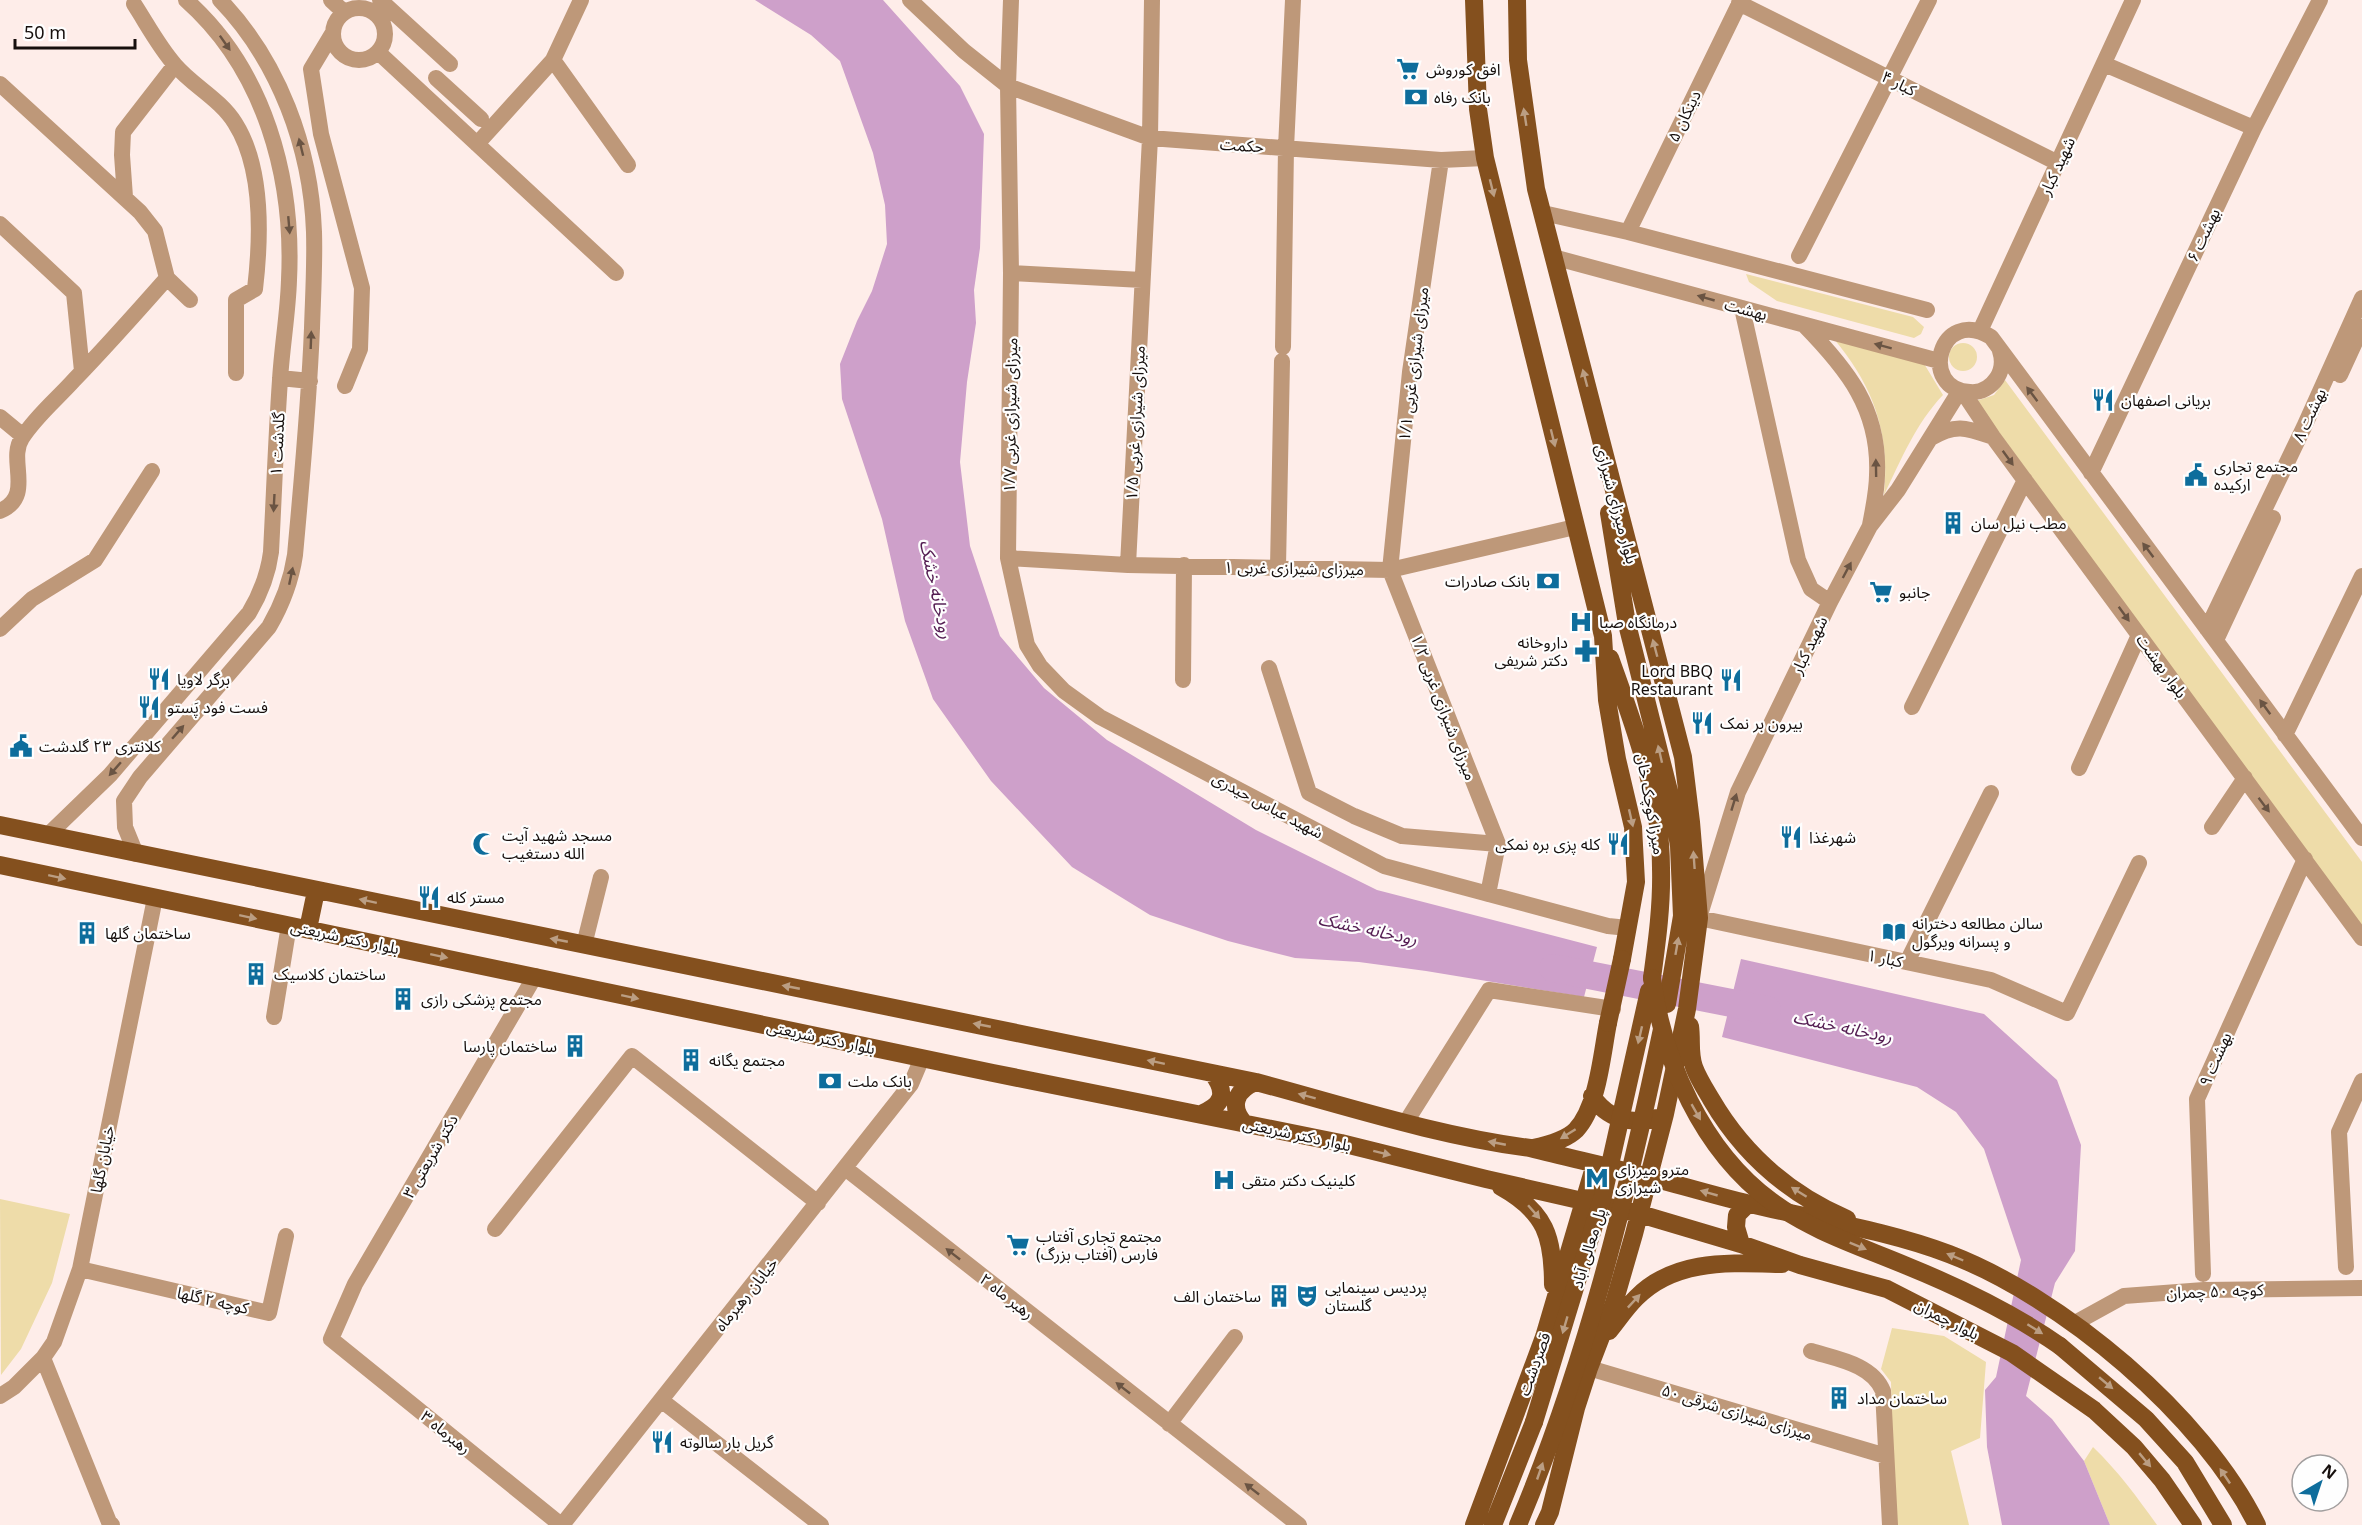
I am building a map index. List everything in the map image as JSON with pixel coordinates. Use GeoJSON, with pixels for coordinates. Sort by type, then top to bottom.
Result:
{"type":"FeatureCollection","features":[{"type":"Feature","properties":{"kind":"main road"},"geometry":{"type":"LineString","coordinates":[[1474,0],[1478,109],[1485,158],[1603,636],[1608,710],[1633,827],[1636,882],[1611,1016],[1593,1096],[1585,1117],[1573,1132],[1548,1144],[1530,1148]]}},
{"type":"Feature","properties":{"kind":"main road","name":"بلوار میرزای شیرازی"},"geometry":{"type":"LineString","coordinates":[[1517,0],[1518,60],[1536,189],[1683,757],[1692,822],[1699,918],[1687,1022]]}},
{"type":"Feature","properties":{"kind":"main road","name":"پل معالی آباد"},"geometry":{"type":"LineString","coordinates":[[1518,1525],[1563,1405],[1596,1305],[1654,1067],[1682,916],[1679,846],[1664,770],[1627,624],[1592,408]]}},
{"type":"Feature","properties":{"kind":"main road","name":"میرزا کوچک خان"},"geometry":{"type":"LineString","coordinates":[[1603,636],[1642,748],[1652,791],[1662,865],[1652,978]]}},
{"type":"Feature","properties":{"kind":"main road"},"geometry":{"type":"LineString","coordinates":[[0,825],[1256,1082],[1407,1122],[1498,1144],[1530,1148],[1748,1204],[1889,1236],[1948,1253],[2008,1281],[2055,1309],[2075,1323],[2153,1390],[2203,1443],[2250,1511],[2257,1525]]}},
{"type":"Feature","properties":{"kind":"main road","name":"بلوار دکتر شریعتی"},"geometry":{"type":"LineString","coordinates":[[0,865],[922,1058],[1341,1143],[1640,1214]]}},
{"type":"Feature","properties":{"kind":"main road"},"geometry":{"type":"LineString","coordinates":[[308,929],[316,891]]}},
{"type":"Feature","properties":{"kind":"main road"},"geometry":{"type":"LineString","coordinates":[[1652,978],[1656,1008],[1680,1082],[1711,1137],[1744,1179],[1772,1203],[1793,1215],[1838,1238],[1984,1300],[2038,1330],[2061,1346],[2146,1419],[2185,1462],[2223,1525]]}},
{"type":"Feature","properties":{"kind":"main road","name":"پل معالی آباد"},"geometry":{"type":"LineString","coordinates":[[1493,1525],[1534,1422],[1603,1196],[1652,978]]}},
{"type":"Feature","properties":{"kind":"main road"},"geometry":{"type":"LineString","coordinates":[[1544,1525],[1550,1512],[1570,1428],[1589,1368],[1614,1304],[1640,1214],[1687,1022]]}},
{"type":"Feature","properties":{"kind":"main road"},"geometry":{"type":"LineString","coordinates":[[1687,1022],[1693,1066],[1699,1080],[1730,1130],[1751,1155],[1774,1176],[1829,1210],[1889,1236]]}},
{"type":"Feature","properties":{"kind":"main road"},"geometry":{"type":"LineString","coordinates":[[1201,1114],[1215,1106],[1221,1098],[1221,1090],[1213,1074]]}},
{"type":"Feature","properties":{"kind":"main road"},"geometry":{"type":"LineString","coordinates":[[1244,1123],[1235,1110],[1235,1101],[1239,1092],[1256,1082]]}},
{"type":"Feature","properties":{"kind":"main road"},"geometry":{"type":"LineString","coordinates":[[1593,1096],[1608,1113],[1625,1120],[1644,1120],[1665,1114]]}},
{"type":"Feature","properties":{"kind":"main road","name":"قصردشت"},"geometry":{"type":"LineString","coordinates":[[1474,1525],[1544,1337],[1595,1164]]}},
{"type":"Feature","properties":{"kind":"main road"},"geometry":{"type":"LineString","coordinates":[[1486,1179],[1517,1196],[1543,1222],[1552,1247],[1553,1305]]}},
{"type":"Feature","properties":{"kind":"main road"},"geometry":{"type":"LineString","coordinates":[[1741,1244],[1736,1227],[1737,1215],[1748,1204]]}},
{"type":"Feature","properties":{"kind":"main road","name":"بلوار چمران"},"geometry":{"type":"LineString","coordinates":[[1640,1214],[1741,1244],[1800,1265],[1887,1289],[1993,1342],[2037,1369],[2094,1410],[2134,1447],[2162,1480],[2193,1525]]}},
{"type":"Feature","properties":{"kind":"main road"},"geometry":{"type":"LineString","coordinates":[[1572,1246],[1577,1242],[1596,1239],[1617,1245],[1615,1267],[1598,1324],[1597,1346]]}},
{"type":"Feature","properties":{"kind":"main road"},"geometry":{"type":"LineString","coordinates":[[1597,1346],[1637,1297],[1657,1282],[1680,1272],[1710,1263],[1800,1265]]}},
{"type":"Feature","properties":{"kind":"street","name":"گلدشت ۱"},"geometry":{"type":"LineString","coordinates":[[48,835],[110,775],[249,613],[268,575],[272,552],[280,378],[290,280],[290,232],[285,187],[278,149],[262,109],[240,65],[217,31],[186,0]]}},
{"type":"Feature","properties":{"kind":"street","name":"گلدشت ۱"},"geometry":{"type":"LineString","coordinates":[[136,854],[125,827],[124,801],[140,777],[269,627],[284,600],[291,580],[295,555],[310,381],[314,231],[309,183],[300,143],[284,99],[261,52],[235,16],[220,0]]}},
{"type":"Feature","properties":{"kind":"street"},"geometry":{"type":"LineString","coordinates":[[331,0],[375,14],[384,28],[383,44],[378,52],[371,57],[353,60],[338,50],[332,34]]}},
{"type":"Feature","properties":{"kind":"street"},"geometry":{"type":"LineString","coordinates":[[380,0],[454,59],[423,94]]}},
{"type":"Feature","properties":{"kind":"street"},"geometry":{"type":"LineString","coordinates":[[477,144],[552,60],[581,0]]}},
{"type":"Feature","properties":{"kind":"street","name":"حکمت"},"geometry":{"type":"LineString","coordinates":[[910,0],[964,51],[1008,87],[1150,138],[1441,160],[1485,158]]}},
{"type":"Feature","properties":{"kind":"street","name":"۱/۷ میرزای شیرازی غربی"},"geometry":{"type":"LineString","coordinates":[[1008,558],[1011,273],[1008,87],[1011,0]]}},
{"type":"Feature","properties":{"kind":"street","name":"۱/۵ میرزای شیرازی غربی"},"geometry":{"type":"LineString","coordinates":[[1128,565],[1150,138],[1152,0]]}},
{"type":"Feature","properties":{"kind":"street"},"geometry":{"type":"LineString","coordinates":[[1278,567],[1286,148],[1293,0]]}},
{"type":"Feature","properties":{"kind":"street"},"geometry":{"type":"LineString","coordinates":[[1799,256],[1929,0]]}},
{"type":"Feature","properties":{"kind":"street","name":"شهید کبار"},"geometry":{"type":"LineString","coordinates":[[1980,331],[2133,0]]}},
{"type":"Feature","properties":{"kind":"street","name":"۶ بهشت"},"geometry":{"type":"LineString","coordinates":[[2091,473],[2254,128],[2320,0]]}},
{"type":"Feature","properties":{"kind":"street","name":"۴ کبار"},"geometry":{"type":"LineString","coordinates":[[1740,2],[2058,163]]}},
{"type":"Feature","properties":{"kind":"street","name":"۵ دینکان"},"geometry":{"type":"LineString","coordinates":[[1628,232],[1740,2]]}},
{"type":"Feature","properties":{"kind":"street"},"geometry":{"type":"LineString","coordinates":[[134,4],[175,65],[234,122],[250,155],[258,209],[257,273],[255,289],[236,300],[236,373]]}},
{"type":"Feature","properties":{"kind":"street"},"geometry":{"type":"LineString","coordinates":[[345,386],[360,349],[362,288],[321,134],[311,69],[332,34],[333,26],[356,7]]}},
{"type":"Feature","properties":{"kind":"street"},"geometry":{"type":"LineString","coordinates":[[378,52],[616,273]]}},
{"type":"Feature","properties":{"kind":"street"},"geometry":{"type":"LineString","coordinates":[[552,60],[628,165]]}},
{"type":"Feature","properties":{"kind":"street"},"geometry":{"type":"LineString","coordinates":[[2104,64],[2254,128]]}},
{"type":"Feature","properties":{"kind":"street"},"geometry":{"type":"LineString","coordinates":[[125,196],[123,132],[175,65]]}},
{"type":"Feature","properties":{"kind":"street"},"geometry":{"type":"LineString","coordinates":[[436,78],[481,119]]}},
{"type":"Feature","properties":{"kind":"street"},"geometry":{"type":"LineString","coordinates":[[0,84],[125,196],[155,231],[167,278],[190,300]]}},
{"type":"Feature","properties":{"kind":"street","name":"۱/۱ میرزای شیرازی غربی"},"geometry":{"type":"LineString","coordinates":[[1390,570],[1410,372],[1441,160]]}},
{"type":"Feature","properties":{"kind":"street"},"geometry":{"type":"LineString","coordinates":[[1543,213],[1628,232],[1928,310]]}},
{"type":"Feature","properties":{"kind":"street"},"geometry":{"type":"LineString","coordinates":[[0,224],[74,293],[82,371]]}},
{"type":"Feature","properties":{"kind":"street","name":"بهشت"},"geometry":{"type":"LineString","coordinates":[[1554,257],[1939,362]]}},
{"type":"Feature","properties":{"kind":"street"},"geometry":{"type":"LineString","coordinates":[[1011,273],[1142,280]]}},
{"type":"Feature","properties":{"kind":"street"},"geometry":{"type":"LineString","coordinates":[[0,512],[15,498],[20,485],[17,452],[23,436],[167,278]]}},
{"type":"Feature","properties":{"kind":"street","name":"۸ بهشت"},"geometry":{"type":"LineString","coordinates":[[2211,634],[2362,298]]}},
{"type":"Feature","properties":{"kind":"street"},"geometry":{"type":"LineString","coordinates":[[1742,308],[1798,560],[1811,589],[1830,602]]}},
{"type":"Feature","properties":{"kind":"street"},"geometry":{"type":"LineString","coordinates":[[1803,324],[1836,358],[1855,384],[1866,407],[1876,451],[1877,474],[1870,526]]}},
{"type":"Feature","properties":{"kind":"street","name":"۸ بهشت"},"geometry":{"type":"LineString","coordinates":[[2211,634],[2362,327]]}},
{"type":"Feature","properties":{"kind":"street"},"geometry":{"type":"LineString","coordinates":[[2000,351],[2002,366],[1992,385],[1973,393],[1961,392],[1946,381],[1941,372],[1939,362],[1941,351],[1945,342],[1953,335],[1962,330],[1980,331],[1991,337],[2362,838]]}},
{"type":"Feature","properties":{"kind":"street"},"geometry":{"type":"LineString","coordinates":[[280,378],[310,381]]}},
{"type":"Feature","properties":{"kind":"street","name":"شهید کبار"},"geometry":{"type":"LineString","coordinates":[[1699,918],[1738,792],[1830,602],[1870,526],[1898,490],[1928,440],[1961,392]]}},
{"type":"Feature","properties":{"kind":"street","name":"بلوار بهشت"},"geometry":{"type":"LineString","coordinates":[[1961,392],[2362,938]]}},
{"type":"Feature","properties":{"kind":"street"},"geometry":{"type":"LineString","coordinates":[[0,417],[23,436]]}},
{"type":"Feature","properties":{"kind":"street"},"geometry":{"type":"LineString","coordinates":[[1928,440],[1953,427],[1962,427],[1993,437]]}},
{"type":"Feature","properties":{"kind":"street"},"geometry":{"type":"LineString","coordinates":[[0,629],[32,599],[94,560],[152,471]]}},
{"type":"Feature","properties":{"kind":"street"},"geometry":{"type":"LineString","coordinates":[[1912,707],[2025,480]]}},
{"type":"Feature","properties":{"kind":"street","name":"۱ میرزای شیرازی غربی"},"geometry":{"type":"LineString","coordinates":[[1008,558],[1128,565],[1390,570],[1575,527]]}},
{"type":"Feature","properties":{"kind":"street","name":"شهید عباس حیدری"},"geometry":{"type":"LineString","coordinates":[[1008,558],[1027,645],[1040,666],[1064,691],[1100,717],[1384,866],[1608,926],[1628,928]]}},
{"type":"Feature","properties":{"kind":"street"},"geometry":{"type":"LineString","coordinates":[[1182,680],[1184,565]]}},
{"type":"Feature","properties":{"kind":"street","name":"۱/۲ میرزای شیرازی غربی"},"geometry":{"type":"LineString","coordinates":[[1390,570],[1498,844]]}},
{"type":"Feature","properties":{"kind":"street"},"geometry":{"type":"LineString","coordinates":[[2285,735],[2362,576]]}},
{"type":"Feature","properties":{"kind":"street"},"geometry":{"type":"LineString","coordinates":[[2079,768],[2139,634]]}},
{"type":"Feature","properties":{"kind":"street"},"geometry":{"type":"LineString","coordinates":[[1269,668],[1310,793],[1354,816],[1402,836],[1498,844],[1488,894]]}},
{"type":"Feature","properties":{"kind":"street"},"geometry":{"type":"LineString","coordinates":[[176,698],[195,713]]}},
{"type":"Feature","properties":{"kind":"street"},"geometry":{"type":"LineString","coordinates":[[2212,827],[2245,778]]}},
{"type":"Feature","properties":{"kind":"street"},"geometry":{"type":"LineString","coordinates":[[1907,962],[1991,793]]}},
{"type":"Feature","properties":{"kind":"street","name":"۹ بهشت"},"geometry":{"type":"LineString","coordinates":[[2203,1274],[2197,1099],[2305,859]]}},
{"type":"Feature","properties":{"kind":"street","name":"۱ کبار"},"geometry":{"type":"LineString","coordinates":[[1699,918],[1990,980],[2067,1013],[2139,863]]}},
{"type":"Feature","properties":{"kind":"street"},"geometry":{"type":"LineString","coordinates":[[584,945],[601,878]]}},
{"type":"Feature","properties":{"kind":"street","name":"خیابان گلها"},"geometry":{"type":"LineString","coordinates":[[5,1389],[43,1358],[54,1342],[80,1269],[155,898]]}},
{"type":"Feature","properties":{"kind":"street"},"geometry":{"type":"LineString","coordinates":[[274,1017],[289,925]]}},
{"type":"Feature","properties":{"kind":"street","name":"۳ دکتر شریعتی"},"geometry":{"type":"LineString","coordinates":[[331,1339],[355,1284],[535,976]]}},
{"type":"Feature","properties":{"kind":"street"},"geometry":{"type":"LineString","coordinates":[[1407,1122],[1489,990],[1611,1016]]}},
{"type":"Feature","properties":{"kind":"street"},"geometry":{"type":"LineString","coordinates":[[495,1229],[632,1056],[818,1203]]}},
{"type":"Feature","properties":{"kind":"street","name":"خیابان رهبرماه"},"geometry":{"type":"LineString","coordinates":[[562,1525],[911,1084],[922,1058]]}},
{"type":"Feature","properties":{"kind":"street"},"geometry":{"type":"LineString","coordinates":[[2346,1267],[2339,1132],[2362,1081]]}},
{"type":"Feature","properties":{"kind":"street","name":"۲ رهبر ماه"},"geometry":{"type":"LineString","coordinates":[[845,1168],[1299,1525]]}},
{"type":"Feature","properties":{"kind":"street","name":"کوچه ۲ گلها"},"geometry":{"type":"LineString","coordinates":[[80,1269],[269,1313],[286,1236]]}},
{"type":"Feature","properties":{"kind":"street","name":"کوچه ۵۰ چمران"},"geometry":{"type":"LineString","coordinates":[[2075,1323],[2124,1296],[2204,1290],[2362,1288]]}},
{"type":"Feature","properties":{"kind":"street"},"geometry":{"type":"LineString","coordinates":[[1169,1424],[1235,1337]]}},
{"type":"Feature","properties":{"kind":"street","name":"۳ رهبرماه"},"geometry":{"type":"LineString","coordinates":[[331,1339],[562,1525]]}},
{"type":"Feature","properties":{"kind":"street"},"geometry":{"type":"LineString","coordinates":[[1811,1351],[1860,1367],[1879,1381],[1883,1391],[1890,1525]]}},
{"type":"Feature","properties":{"kind":"street"},"geometry":{"type":"LineString","coordinates":[[43,1358],[110,1524]]}},
{"type":"Feature","properties":{"kind":"street","name":"۵۰ میرزای شیرازی شرقی"},"geometry":{"type":"LineString","coordinates":[[1589,1368],[1886,1456]]}},
{"type":"Feature","properties":{"kind":"street"},"geometry":{"type":"LineString","coordinates":[[661,1400],[821,1525]]}},
{"type":"Feature","properties":{"kind":"shaded area"},"geometry":{"type":"Polygon","coordinates":[[[1746,274],[1913,317],[1924,327],[1921,334],[1914,338],[1777,301],[1749,282],[1746,274]]]}},
{"type":"Feature","properties":{"kind":"shaded area"},"geometry":{"type":"Polygon","coordinates":[[[1834,339],[1923,362],[1943,395],[1917,430],[1884,495],[1884,451],[1876,412],[1860,375],[1834,339]]]}},
{"type":"Feature","properties":{"kind":"shaded area"},"geometry":{"type":"Polygon","coordinates":[[[1963,343],[1973,347],[1977,357],[1973,367],[1963,371],[1953,367],[1949,357],[1953,347],[1963,343]]]}},
{"type":"Feature","properties":{"kind":"shaded area"},"geometry":{"type":"Polygon","coordinates":[[[2005,380],[2362,862],[2362,929],[1976,401],[1994,395],[2005,380]]]}},
{"type":"Feature","properties":{"kind":"shaded area"},"geometry":{"type":"Polygon","coordinates":[[[0,1199],[70,1214],[52,1283],[21,1349],[1,1375],[0,1199]]]}},
{"type":"Feature","properties":{"kind":"shaded area"},"geometry":{"type":"Polygon","coordinates":[[[1892,1328],[1944,1336],[1986,1362],[1980,1438],[1951,1451],[1969,1525],[1894,1525],[1891,1382],[1881,1369],[1892,1328]]]}},
{"type":"Feature","properties":{"kind":"shaded area"},"geometry":{"type":"Polygon","coordinates":[[[2093,1447],[2135,1494],[2157,1525],[2110,1525],[2084,1461],[2093,1447]]]}},
{"type":"Feature","properties":{"kind":"water"},"geometry":{"type":"Polygon","coordinates":[[[755,0],[883,0],[960,86],[984,134],[980,248],[974,290],[976,323],[967,382],[960,462],[970,546],[1000,636],[1044,688],[1107,740],[1256,830],[1377,890],[1597,947],[1584,997],[1426,971],[1359,962],[1295,958],[1228,941],[1150,915],[1072,867],[991,781],[933,699],[905,621],[882,519],[842,399],[840,364],[872,291],[887,244],[885,205],[873,153],[840,61],[811,35],[755,0]]]}},
{"type":"Feature","properties":{"kind":"water"},"geometry":{"type":"Polygon","coordinates":[[[1741,959],[1984,1014],[2057,1080],[2081,1145],[2075,1251],[2055,1283],[2026,1396],[2052,1419],[2084,1461],[2110,1525],[2002,1525],[1987,1447],[1985,1390],[1996,1377],[2021,1260],[1984,1149],[1956,1112],[1917,1087],[1722,1037],[1741,959]]]}},
{"type":"Feature","properties":{"kind":"waterway","name":"رودخانه خشک"},"geometry":{"type":"LineString","coordinates":[[1553,968],[1767,1010]]}},
{"type":"Feature","properties":{"kind":"place","name":"افق کوروش"},"geometry":{"type":"Point","coordinates":[1408,69]}},
{"type":"Feature","properties":{"kind":"place","name":"بانک رفاه"},"geometry":{"type":"Point","coordinates":[1416,97]}},
{"type":"Feature","properties":{"kind":"place","name":"بریانی اصفهان"},"geometry":{"type":"Point","coordinates":[2103,400]}},
{"type":"Feature","properties":{"kind":"place","name":"مجتمع تجاری ارکیده"},"geometry":{"type":"Point","coordinates":[2196,475]}},
{"type":"Feature","properties":{"kind":"place","name":"مطب نیل سان"},"geometry":{"type":"Point","coordinates":[1953,523]}},
{"type":"Feature","properties":{"kind":"place","name":"بانک صادرات"},"geometry":{"type":"Point","coordinates":[1548,581]}},
{"type":"Feature","properties":{"kind":"place","name":"جانبو"},"geometry":{"type":"Point","coordinates":[1881,592]}},
{"type":"Feature","properties":{"kind":"place","name":"درمانگاه صبا"},"geometry":{"type":"Point","coordinates":[1581,622]}},
{"type":"Feature","properties":{"kind":"place","name":"داروخانه دکتر شریفی"},"geometry":{"type":"Point","coordinates":[1586,651]}},
{"type":"Feature","properties":{"kind":"place","name":"برگر لاویا"},"geometry":{"type":"Point","coordinates":[159,679]}},
{"type":"Feature","properties":{"kind":"place","name":"Lord BBQ Restaurant"},"geometry":{"type":"Point","coordinates":[1731,680]}},
{"type":"Feature","properties":{"kind":"place","name":"فست فود پَستو"},"geometry":{"type":"Point","coordinates":[149,707]}},
{"type":"Feature","properties":{"kind":"place","name":"بیرون بر نمک"},"geometry":{"type":"Point","coordinates":[1702,723]}},
{"type":"Feature","properties":{"kind":"place","name":"کلانتری ۲۳ گلدشت"},"geometry":{"type":"Point","coordinates":[21,746]}},
{"type":"Feature","properties":{"kind":"place","name":"شهرغذا"},"geometry":{"type":"Point","coordinates":[1791,837]}},
{"type":"Feature","properties":{"kind":"place","name":"مسجد شهید آیت الله دستغیب"},"geometry":{"type":"Point","coordinates":[484,844]}},
{"type":"Feature","properties":{"kind":"place","name":"کله پزی بره نمکی"},"geometry":{"type":"Point","coordinates":[1618,844]}},
{"type":"Feature","properties":{"kind":"place","name":"مستر کله"},"geometry":{"type":"Point","coordinates":[429,897]}},
{"type":"Feature","properties":{"kind":"place","name":"سالن مطالعه دخترانه و پسرانه ویرگول"},"geometry":{"type":"Point","coordinates":[1894,932]}},
{"type":"Feature","properties":{"kind":"place","name":"ساختمان گلها"},"geometry":{"type":"Point","coordinates":[87,933]}},
{"type":"Feature","properties":{"kind":"place","name":"ساختمان کلاسیک"},"geometry":{"type":"Point","coordinates":[256,974]}},
{"type":"Feature","properties":{"kind":"place","name":"مجتمع پزشکی رازی"},"geometry":{"type":"Point","coordinates":[403,999]}},
{"type":"Feature","properties":{"kind":"place","name":"ساختمان پارسا"},"geometry":{"type":"Point","coordinates":[575,1046]}},
{"type":"Feature","properties":{"kind":"place","name":"مجتمع یگانه"},"geometry":{"type":"Point","coordinates":[691,1060]}},
{"type":"Feature","properties":{"kind":"place","name":"بانک ملت"},"geometry":{"type":"Point","coordinates":[830,1081]}},
{"type":"Feature","properties":{"kind":"place","name":"مترو میرزای شیرازی"},"geometry":{"type":"Point","coordinates":[1597,1178]}},
{"type":"Feature","properties":{"kind":"place","name":"کلینیک دکتر متقی"},"geometry":{"type":"Point","coordinates":[1224,1180]}},
{"type":"Feature","properties":{"kind":"place","name":"مجتمع تجاری آفتاب فارس (آفتاب بزرگ)"},"geometry":{"type":"Point","coordinates":[1018,1245]}},
{"type":"Feature","properties":{"kind":"place","name":"ساختمان الف"},"geometry":{"type":"Point","coordinates":[1279,1296]}},
{"type":"Feature","properties":{"kind":"place","name":"پردیس سینمایی گلستان"},"geometry":{"type":"Point","coordinates":[1307,1296]}},
{"type":"Feature","properties":{"kind":"place","name":"ساختمان مداد"},"geometry":{"type":"Point","coordinates":[1839,1398]}},
{"type":"Feature","properties":{"kind":"place","name":"گریل بار سالوته"},"geometry":{"type":"Point","coordinates":[662,1442]}}]}
